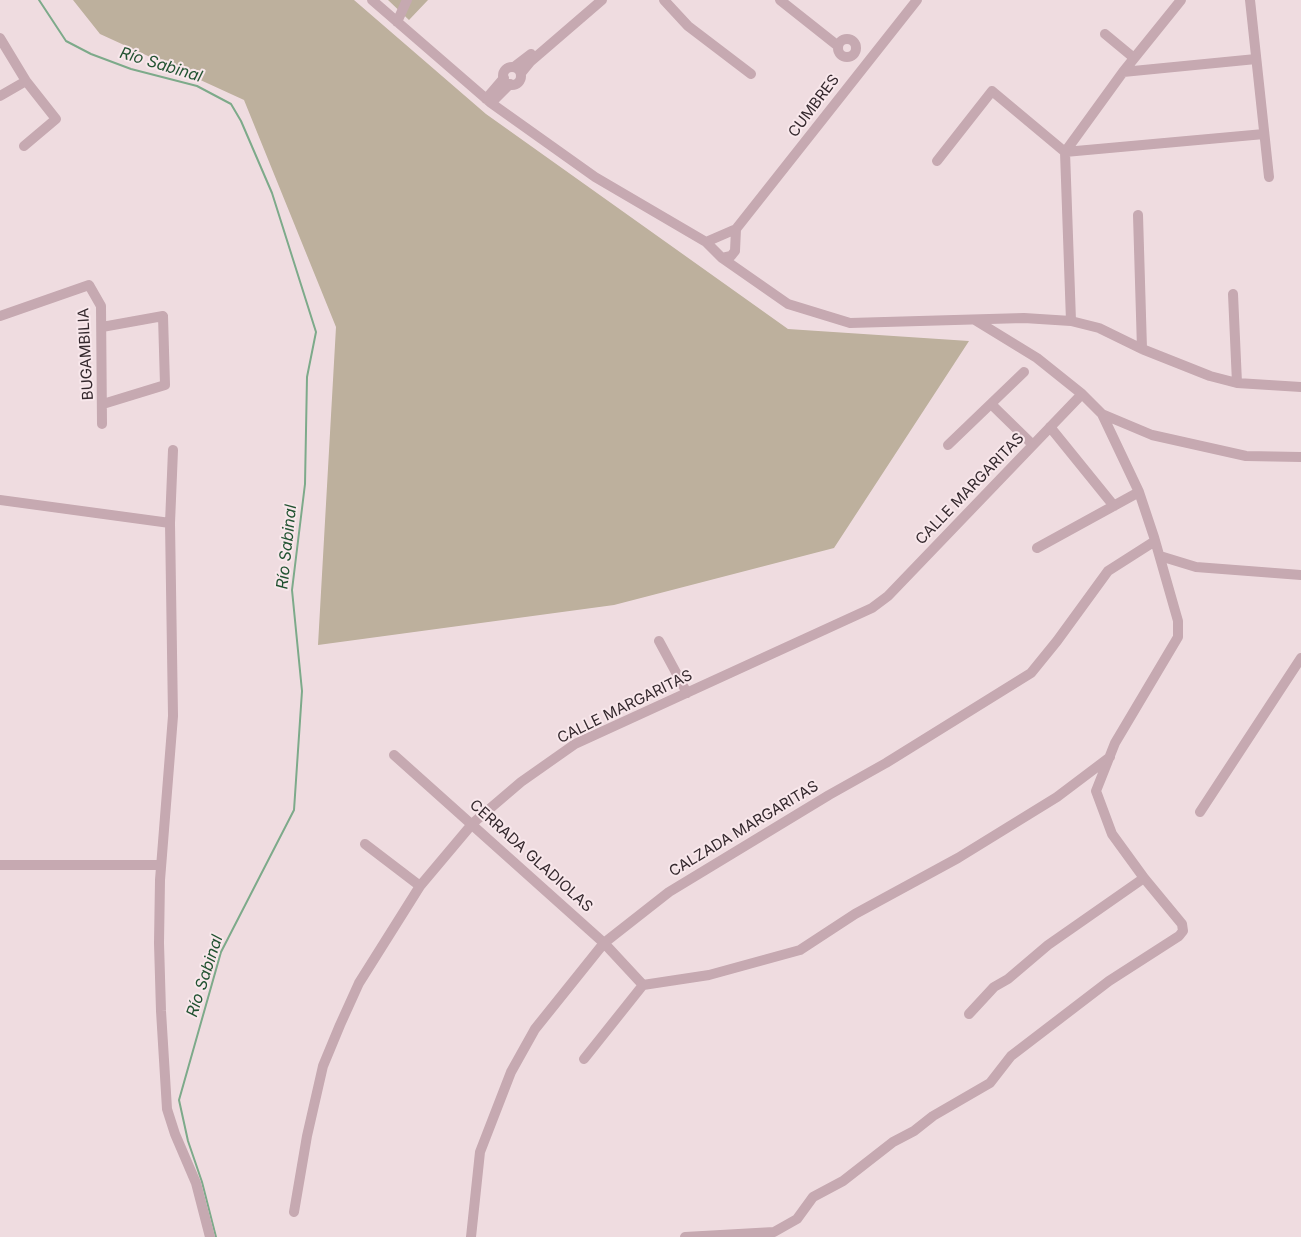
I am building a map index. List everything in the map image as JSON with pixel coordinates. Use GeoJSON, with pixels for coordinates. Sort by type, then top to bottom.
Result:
{"type":"FeatureCollection","features":[{"type":"Feature","properties":{"kind":"street"},"geometry":{"type":"LineString","coordinates":[[372,0],[488,101],[595,177],[706,242],[722,258],[788,304],[850,322],[1024,318],[1071,321],[1099,328],[1142,349],[1210,376],[1237,383],[1301,387]]}},
{"type":"Feature","properties":{"kind":"street"},"geometry":{"type":"LineString","coordinates":[[397,22],[407,0]]}},
{"type":"Feature","properties":{"kind":"street"},"geometry":{"type":"LineString","coordinates":[[517,70],[595,0]]}},
{"type":"Feature","properties":{"kind":"street"},"geometry":{"type":"LineString","coordinates":[[488,101],[507,81],[506,70],[517,70],[530,62],[602,0]]}},
{"type":"Feature","properties":{"kind":"street"},"geometry":{"type":"LineString","coordinates":[[664,0],[688,26],[751,74]]}},
{"type":"Feature","properties":{"kind":"street"},"geometry":{"type":"LineString","coordinates":[[780,0],[799,10],[840,43]]}},
{"type":"Feature","properties":{"kind":"street"},"geometry":{"type":"LineString","coordinates":[[791,0],[799,10]]}},
{"type":"Feature","properties":{"kind":"street","name":"CUMBRES"},"geometry":{"type":"LineString","coordinates":[[706,242],[736,229],[917,0]]}},
{"type":"Feature","properties":{"kind":"street"},"geometry":{"type":"LineString","coordinates":[[1071,321],[1065,152],[1123,72],[1180,0]]}},
{"type":"Feature","properties":{"kind":"street"},"geometry":{"type":"LineString","coordinates":[[1250,0],[1270,177]]}},
{"type":"Feature","properties":{"kind":"street"},"geometry":{"type":"LineString","coordinates":[[1105,34],[1134,58]]}},
{"type":"Feature","properties":{"kind":"street"},"geometry":{"type":"LineString","coordinates":[[0,38],[26,81],[56,119],[24,146]]}},
{"type":"Feature","properties":{"kind":"street"},"geometry":{"type":"LineString","coordinates":[[840,43],[847,39],[853,42],[856,47],[852,55]]}},
{"type":"Feature","properties":{"kind":"street"},"geometry":{"type":"LineString","coordinates":[[840,43],[840,55],[852,55],[863,66]]}},
{"type":"Feature","properties":{"kind":"street"},"geometry":{"type":"LineString","coordinates":[[1123,72],[1256,59]]}},
{"type":"Feature","properties":{"kind":"street"},"geometry":{"type":"LineString","coordinates":[[507,81],[518,82],[517,70]]}},
{"type":"Feature","properties":{"kind":"street"},"geometry":{"type":"LineString","coordinates":[[0,96],[26,81]]}},
{"type":"Feature","properties":{"kind":"street"},"geometry":{"type":"LineString","coordinates":[[937,161],[992,91],[1065,152],[1264,134]]}},
{"type":"Feature","properties":{"kind":"street"},"geometry":{"type":"LineString","coordinates":[[1138,215],[1142,349]]}},
{"type":"Feature","properties":{"kind":"street"},"geometry":{"type":"LineString","coordinates":[[722,258],[731,256],[735,251],[736,229]]}},
{"type":"Feature","properties":{"kind":"street","name":"BUGAMBILIA"},"geometry":{"type":"LineString","coordinates":[[0,316],[89,286],[101,306],[102,424]]}},
{"type":"Feature","properties":{"kind":"street"},"geometry":{"type":"LineString","coordinates":[[1233,294],[1237,383]]}},
{"type":"Feature","properties":{"kind":"street"},"geometry":{"type":"LineString","coordinates":[[102,327],[163,316],[165,385],[103,404]]}},
{"type":"Feature","properties":{"kind":"street"},"geometry":{"type":"LineString","coordinates":[[685,1237],[774,1232],[797,1219],[814,1197],[843,1181],[893,1142],[914,1131],[933,1116],[990,1083],[1011,1056],[1109,981],[1180,936],[1183,931],[1182,924],[1144,878],[1112,834],[1096,791],[1115,743],[1178,637],[1178,621],[1155,540],[1138,492],[1102,414],[1082,394],[1037,358],[975,320]]}},
{"type":"Feature","properties":{"kind":"street"},"geometry":{"type":"LineString","coordinates":[[948,445],[1024,372]]}},
{"type":"Feature","properties":{"kind":"street","name":"CALLE MARGARITAS"},"geometry":{"type":"LineString","coordinates":[[294,1212],[307,1136],[323,1066],[359,983],[420,886],[473,823],[521,782],[575,744],[872,608],[888,596],[1082,394]]}},
{"type":"Feature","properties":{"kind":"street"},"geometry":{"type":"LineString","coordinates":[[991,404],[1033,445]]}},
{"type":"Feature","properties":{"kind":"street"},"geometry":{"type":"LineString","coordinates":[[1102,414],[1152,435],[1246,456],[1301,457]]}},
{"type":"Feature","properties":{"kind":"street"},"geometry":{"type":"LineString","coordinates":[[1050,427],[1114,506]]}},
{"type":"Feature","properties":{"kind":"street"},"geometry":{"type":"LineString","coordinates":[[173,450],[170,523],[173,716],[166,829],[161,865],[159,953],[167,1109],[175,1134],[196,1183],[210,1237]]}},
{"type":"Feature","properties":{"kind":"street"},"geometry":{"type":"LineString","coordinates":[[1037,548],[1138,492]]}},
{"type":"Feature","properties":{"kind":"street"},"geometry":{"type":"LineString","coordinates":[[0,500],[170,523]]}},
{"type":"Feature","properties":{"kind":"street","name":"CALZADA MARGARITAS"},"geometry":{"type":"LineString","coordinates":[[471,1237],[480,1152],[511,1072],[535,1029],[604,943],[669,892],[886,763],[1031,673],[1108,571],[1155,540]]}},
{"type":"Feature","properties":{"kind":"street"},"geometry":{"type":"LineString","coordinates":[[1160,556],[1196,567],[1301,575]]}},
{"type":"Feature","properties":{"kind":"street"},"geometry":{"type":"LineString","coordinates":[[659,641],[686,693]]}},
{"type":"Feature","properties":{"kind":"street"},"geometry":{"type":"LineString","coordinates":[[1200,812],[1301,658]]}},
{"type":"Feature","properties":{"kind":"street","name":"CERRADA GLADIOLAS"},"geometry":{"type":"LineString","coordinates":[[394,754],[473,823],[604,943],[643,985]]}},
{"type":"Feature","properties":{"kind":"street"},"geometry":{"type":"LineString","coordinates":[[584,1059],[643,985],[709,975],[800,950],[855,914],[983,843],[1057,797],[1110,758]]}},
{"type":"Feature","properties":{"kind":"street"},"geometry":{"type":"LineString","coordinates":[[365,844],[420,886]]}},
{"type":"Feature","properties":{"kind":"street"},"geometry":{"type":"LineString","coordinates":[[0,865],[161,865]]}},
{"type":"Feature","properties":{"kind":"street"},"geometry":{"type":"LineString","coordinates":[[969,1014],[994,987],[1008,979],[1048,945],[1144,878]]}},
{"type":"Feature","properties":{"kind":"shaded area"},"geometry":{"type":"Polygon","coordinates":[[[73,0],[354,0],[486,114],[788,329],[969,341],[834,548],[614,605],[318,645],[336,327],[244,100],[100,34],[73,0]]]}},
{"type":"Feature","properties":{"kind":"shaded area"},"geometry":{"type":"Polygon","coordinates":[[[388,0],[428,0],[409,20],[388,0]]]}},
{"type":"Feature","properties":{"kind":"waterway","name":"Río Sabinal"},"geometry":{"type":"LineString","coordinates":[[39,0],[66,41],[91,54],[131,69],[197,86],[231,104],[241,121],[272,193],[316,332],[307,377],[305,484],[292,590],[302,691],[294,810],[221,952],[179,1100],[188,1141],[202,1182],[216,1237]]}}]}
